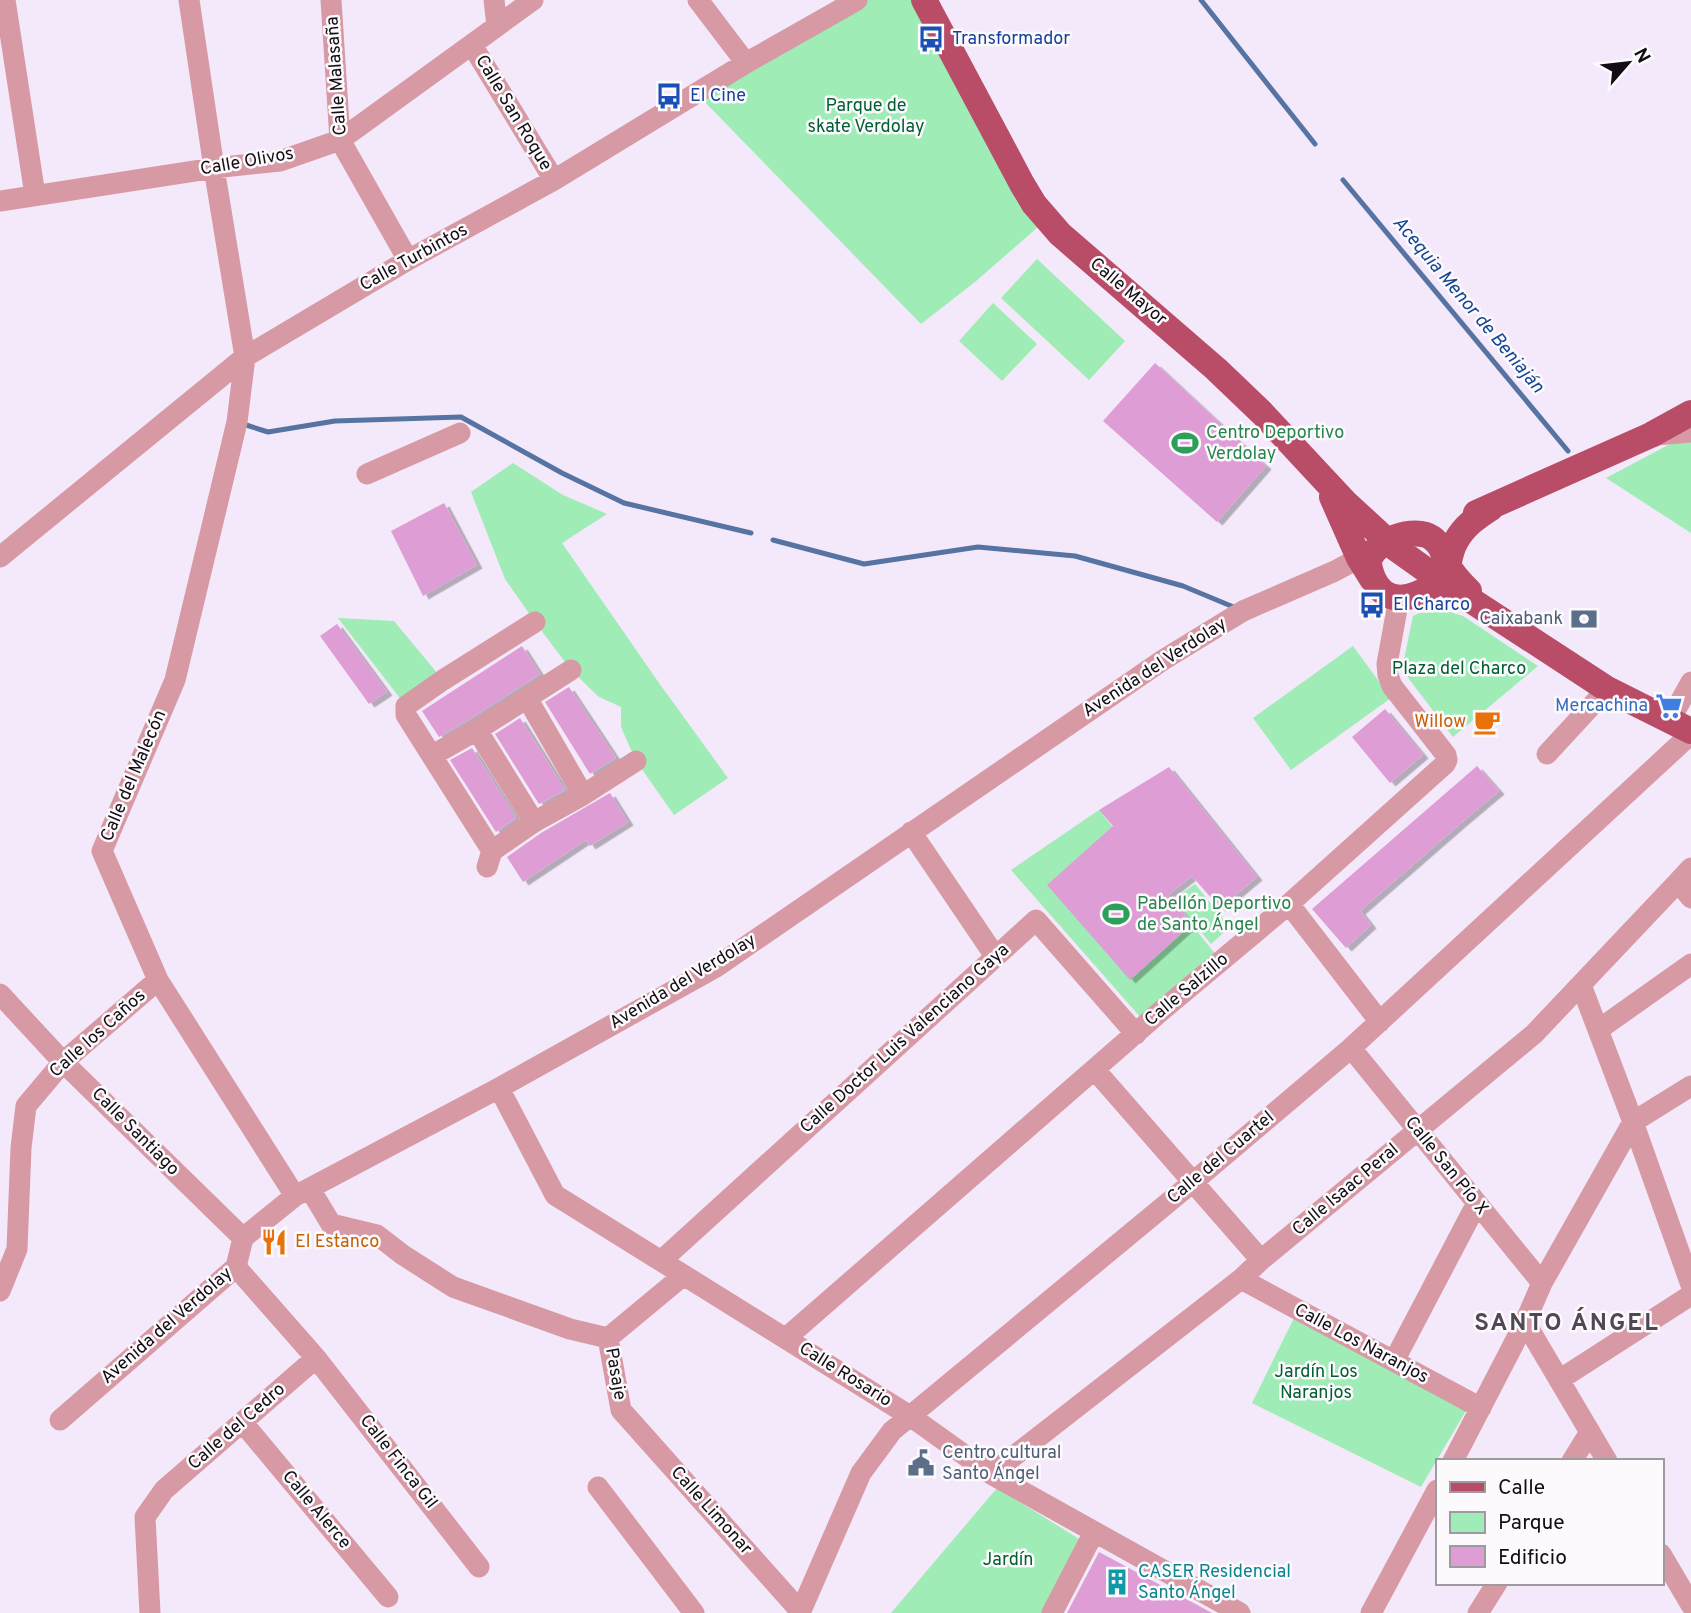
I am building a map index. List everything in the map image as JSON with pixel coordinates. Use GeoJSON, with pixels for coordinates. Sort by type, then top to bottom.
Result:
{"type":"FeatureCollection","features":[{"type":"Feature","properties":{"kind":"main road","name":"Calle Mayor"},"geometry":{"type":"LineString","coordinates":[[924,0],[1004,154],[1046,220],[1207,361],[1262,413],[1325,480],[1374,562]]}},
{"type":"Feature","properties":{"kind":"main road"},"geometry":{"type":"LineString","coordinates":[[1374,562],[1398,537],[1418,533],[1491,508],[1651,435],[1691,413]]}},
{"type":"Feature","properties":{"kind":"main road"},"geometry":{"type":"LineString","coordinates":[[1374,562],[1389,597],[1415,595],[1435,584],[1444,572],[1451,549],[1463,530],[1491,508]]}},
{"type":"Feature","properties":{"kind":"main road"},"geometry":{"type":"LineString","coordinates":[[1418,533],[1431,537],[1441,547],[1444,572]]}},
{"type":"Feature","properties":{"kind":"main road"},"geometry":{"type":"LineString","coordinates":[[1374,562],[1444,572],[1499,619],[1607,689],[1684,728]]}},
{"type":"Feature","properties":{"kind":"street"},"geometry":{"type":"LineString","coordinates":[[5,0],[34,195]]}},
{"type":"Feature","properties":{"kind":"street","name":"Calle del Malecón"},"geometry":{"type":"LineString","coordinates":[[189,0],[245,357],[237,422],[175,680],[102,851],[158,980],[303,1192],[331,1224],[377,1235],[453,1287],[570,1329],[608,1338]]}},
{"type":"Feature","properties":{"kind":"street","name":"Calle Malasaña"},"geometry":{"type":"LineString","coordinates":[[331,0],[340,140],[408,260]]}},
{"type":"Feature","properties":{"kind":"street"},"geometry":{"type":"LineString","coordinates":[[494,0],[497,26]]}},
{"type":"Feature","properties":{"kind":"street","name":"Calle Olivos"},"geometry":{"type":"LineString","coordinates":[[0,201],[280,160],[340,140],[533,0]]}},
{"type":"Feature","properties":{"kind":"street"},"geometry":{"type":"LineString","coordinates":[[698,0],[746,63]]}},
{"type":"Feature","properties":{"kind":"street","name":"Calle Turbintos"},"geometry":{"type":"LineString","coordinates":[[0,558],[245,357],[408,260],[554,180],[746,63],[857,0]]}},
{"type":"Feature","properties":{"kind":"street","name":"Calle San Roque"},"geometry":{"type":"LineString","coordinates":[[472,46],[554,180]]}},
{"type":"Feature","properties":{"kind":"street"},"geometry":{"type":"LineString","coordinates":[[1651,435],[1691,432]]}},
{"type":"Feature","properties":{"kind":"street"},"geometry":{"type":"LineString","coordinates":[[367,474],[460,433]]}},
{"type":"Feature","properties":{"kind":"street","name":"Avenida del Verdolay"},"geometry":{"type":"LineString","coordinates":[[61,1420],[236,1267],[243,1238],[303,1192],[499,1088],[716,967],[1163,660],[1243,611],[1335,571],[1374,562]]}},
{"type":"Feature","properties":{"kind":"street","name":"Calle Salzillo"},"geometry":{"type":"LineString","coordinates":[[786,1338],[1289,904],[1445,764],[1446,755],[1392,686],[1388,675],[1387,664],[1399,598]]}},
{"type":"Feature","properties":{"kind":"street"},"geometry":{"type":"LineString","coordinates":[[535,622],[406,706],[406,715],[433,755],[489,859],[534,822],[636,761]]}},
{"type":"Feature","properties":{"kind":"street"},"geometry":{"type":"LineString","coordinates":[[433,755],[571,670]]}},
{"type":"Feature","properties":{"kind":"street","name":"Calle del Cuartel"},"geometry":{"type":"LineString","coordinates":[[801,1612],[861,1473],[892,1431],[1193,1182],[1380,1021],[1684,728],[1691,682]]}},
{"type":"Feature","properties":{"kind":"street"},"geometry":{"type":"LineString","coordinates":[[1547,754],[1607,689]]}},
{"type":"Feature","properties":{"kind":"street"},"geometry":{"type":"LineString","coordinates":[[527,698],[583,795]]}},
{"type":"Feature","properties":{"kind":"street"},"geometry":{"type":"LineString","coordinates":[[477,730],[534,822]]}},
{"type":"Feature","properties":{"kind":"street"},"geometry":{"type":"LineString","coordinates":[[911,832],[995,956]]}},
{"type":"Feature","properties":{"kind":"street","name":"Calle Isaac Peral"},"geometry":{"type":"LineString","coordinates":[[991,1474],[1241,1279],[1534,1034],[1687,882]]}},
{"type":"Feature","properties":{"kind":"street"},"geometry":{"type":"LineString","coordinates":[[1289,904],[1380,1021]]}},
{"type":"Feature","properties":{"kind":"street","name":"Calle Doctor Luis Valenciano Gaya"},"geometry":{"type":"LineString","coordinates":[[662,1260],[1036,920],[1136,1034]]}},
{"type":"Feature","properties":{"kind":"street"},"geometry":{"type":"LineString","coordinates":[[1598,1030],[1691,964]]}},
{"type":"Feature","properties":{"kind":"street","name":"Calle los Caños"},"geometry":{"type":"LineString","coordinates":[[0,1291],[17,1249],[20,1148],[26,1106],[63,1062],[158,980]]}},
{"type":"Feature","properties":{"kind":"street"},"geometry":{"type":"LineString","coordinates":[[1581,985],[1691,1285]]}},
{"type":"Feature","properties":{"kind":"street","name":"Calle Santiago"},"geometry":{"type":"LineString","coordinates":[[0,994],[63,1062],[243,1238]]}},
{"type":"Feature","properties":{"kind":"street","name":"Calle San Pío X"},"geometry":{"type":"LineString","coordinates":[[1351,1048],[1542,1283]]}},
{"type":"Feature","properties":{"kind":"street"},"geometry":{"type":"LineString","coordinates":[[1095,1070],[1261,1260]]}},
{"type":"Feature","properties":{"kind":"street"},"geometry":{"type":"LineString","coordinates":[[1454,1459],[1525,1322],[1542,1283],[1633,1122],[1691,1086]]}},
{"type":"Feature","properties":{"kind":"street","name":"Calle Rosario"},"geometry":{"type":"LineString","coordinates":[[499,1088],[555,1195],[910,1416],[991,1474],[1240,1613]]}},
{"type":"Feature","properties":{"kind":"street"},"geometry":{"type":"LineString","coordinates":[[1394,1361],[1477,1203]]}},
{"type":"Feature","properties":{"kind":"street"},"geometry":{"type":"LineString","coordinates":[[236,1267],[316,1358]]}},
{"type":"Feature","properties":{"kind":"street"},"geometry":{"type":"LineString","coordinates":[[608,1338],[684,1275]]}},
{"type":"Feature","properties":{"kind":"street","name":"Calle Los Naranjos"},"geometry":{"type":"LineString","coordinates":[[1241,1279],[1481,1408]]}},
{"type":"Feature","properties":{"kind":"street"},"geometry":{"type":"LineString","coordinates":[[1559,1380],[1691,1295]]}},
{"type":"Feature","properties":{"kind":"street"},"geometry":{"type":"LineString","coordinates":[[1525,1322],[1605,1459]]}},
{"type":"Feature","properties":{"kind":"street","name":"Pasaje"},"geometry":{"type":"LineString","coordinates":[[608,1338],[621,1410]]}},
{"type":"Feature","properties":{"kind":"street","name":"Calle del Cedro"},"geometry":{"type":"LineString","coordinates":[[150,1613],[145,1517],[164,1490],[316,1358]]}},
{"type":"Feature","properties":{"kind":"street","name":"Calle Finca Gil"},"geometry":{"type":"LineString","coordinates":[[316,1358],[479,1567]]}},
{"type":"Feature","properties":{"kind":"street","name":"Calle Limonar"},"geometry":{"type":"LineString","coordinates":[[621,1410],[801,1612]]}},
{"type":"Feature","properties":{"kind":"street","name":"Calle Alerce"},"geometry":{"type":"LineString","coordinates":[[243,1423],[388,1597]]}},
{"type":"Feature","properties":{"kind":"street"},"geometry":{"type":"LineString","coordinates":[[1573,1459],[1590,1432]]}},
{"type":"Feature","properties":{"kind":"street"},"geometry":{"type":"LineString","coordinates":[[598,1487],[694,1613]]}},
{"type":"Feature","properties":{"kind":"street"},"geometry":{"type":"LineString","coordinates":[[1371,1613],[1436,1492]]}},
{"type":"Feature","properties":{"kind":"street"},"geometry":{"type":"LineString","coordinates":[[1052,1613],[1094,1532]]}},
{"type":"Feature","properties":{"kind":"street"},"geometry":{"type":"LineString","coordinates":[[1663,1557],[1691,1605]]}},
{"type":"Feature","properties":{"kind":"street"},"geometry":{"type":"LineString","coordinates":[[1478,1613],[1496,1585]]}},
{"type":"Feature","properties":{"kind":"green space","name":"Parque de skate Verdolay"},"geometry":{"type":"Polygon","coordinates":[[[857,0],[924,0],[1046,220],[975,282],[921,324],[697,94],[857,0]]]}},
{"type":"Feature","properties":{"kind":"green space"},"geometry":{"type":"Polygon","coordinates":[[[1037,259],[1125,341],[1089,380],[1001,298],[1037,259]]]}},
{"type":"Feature","properties":{"kind":"green space"},"geometry":{"type":"Polygon","coordinates":[[[993,303],[1037,344],[1002,381],[959,341],[993,303]]]}},
{"type":"Feature","properties":{"kind":"green space"},"geometry":{"type":"Polygon","coordinates":[[[1691,441],[1691,533],[1606,478],[1670,444],[1691,441]]]}},
{"type":"Feature","properties":{"kind":"green space"},"geometry":{"type":"Polygon","coordinates":[[[513,463],[563,495],[607,514],[562,543],[728,778],[674,815],[636,761],[621,727],[621,707],[599,697],[571,670],[505,579],[471,492],[513,463]]]}},
{"type":"Feature","properties":{"kind":"green space","name":"Plaza del Charco"},"geometry":{"type":"Polygon","coordinates":[[[1450,612],[1463,616],[1538,666],[1453,737],[1409,679],[1403,664],[1413,616],[1419,613],[1450,612]]]}},
{"type":"Feature","properties":{"kind":"green space"},"geometry":{"type":"Polygon","coordinates":[[[338,618],[394,621],[443,680],[406,706],[338,618]]]}},
{"type":"Feature","properties":{"kind":"green space"},"geometry":{"type":"Polygon","coordinates":[[[1353,646],[1391,698],[1291,770],[1253,718],[1353,646]]]}},
{"type":"Feature","properties":{"kind":"green space","name":"Pabellón Deportivo de Santo Ángel"},"geometry":{"type":"Polygon","coordinates":[[[1099,810],[1221,961],[1142,1019],[1011,870],[1099,810]]]}},
{"type":"Feature","properties":{"kind":"green space"},"geometry":{"type":"Polygon","coordinates":[[[1195,884],[1230,927],[1211,944],[1174,899],[1195,884]]]}},
{"type":"Feature","properties":{"kind":"green space","name":"Jardín Los Naranjos"},"geometry":{"type":"Polygon","coordinates":[[[1295,1316],[1467,1409],[1421,1487],[1252,1403],[1295,1316]]]}},
{"type":"Feature","properties":{"kind":"green space","name":"Jardín"},"geometry":{"type":"Polygon","coordinates":[[[997,1488],[1084,1542],[1046,1613],[891,1613],[997,1488]]]}},
{"type":"Feature","properties":{"kind":"building","name":"Centro Deportivo Verdolay"},"geometry":{"type":"Polygon","coordinates":[[[1155,363],[1266,466],[1217,522],[1103,421],[1155,363]]]}},
{"type":"Feature","properties":{"kind":"building"},"geometry":{"type":"Polygon","coordinates":[[[444,503],[477,565],[423,596],[391,531],[444,503]]]}},
{"type":"Feature","properties":{"kind":"building"},"geometry":{"type":"Polygon","coordinates":[[[337,624],[387,692],[369,704],[320,636],[337,624]]]}},
{"type":"Feature","properties":{"kind":"building"},"geometry":{"type":"Polygon","coordinates":[[[522,646],[540,674],[439,737],[422,711],[522,646]]]}},
{"type":"Feature","properties":{"kind":"building"},"geometry":{"type":"Polygon","coordinates":[[[569,687],[616,758],[590,774],[545,702],[569,687]]]}},
{"type":"Feature","properties":{"kind":"building"},"geometry":{"type":"Polygon","coordinates":[[[1385,709],[1423,755],[1390,783],[1352,737],[1385,709]]]}},
{"type":"Feature","properties":{"kind":"building"},"geometry":{"type":"Polygon","coordinates":[[[520,718],[565,790],[539,804],[495,734],[520,718]]]}},
{"type":"Feature","properties":{"kind":"building"},"geometry":{"type":"Polygon","coordinates":[[[472,748],[516,818],[496,832],[450,760],[472,748]]]}},
{"type":"Feature","properties":{"kind":"building"},"geometry":{"type":"Polygon","coordinates":[[[1477,766],[1499,791],[1360,911],[1371,925],[1346,948],[1312,909],[1477,766]]]}},
{"type":"Feature","properties":{"kind":"building"},"geometry":{"type":"Polygon","coordinates":[[[1169,767],[1257,877],[1220,908],[1192,876],[1168,895],[1192,924],[1130,980],[1047,885],[1113,826],[1099,810],[1169,767]]]}},
{"type":"Feature","properties":{"kind":"building"},"geometry":{"type":"Polygon","coordinates":[[[610,793],[628,822],[590,846],[586,840],[523,882],[507,857],[541,833],[610,793]]]}},
{"type":"Feature","properties":{"kind":"building","name":"CASER Residencial Santo Ángel"},"geometry":{"type":"Polygon","coordinates":[[[1099,1552],[1212,1613],[1067,1613],[1099,1552]]]}},
{"type":"Feature","properties":{"kind":"waterway","name":"Acequia Menor de Beniaján"},"geometry":{"type":"LineString","coordinates":[[1201,0],[1315,144]]}},
{"type":"Feature","properties":{"kind":"waterway","name":"Acequia Menor de Beniaján"},"geometry":{"type":"LineString","coordinates":[[1343,180],[1568,451]]}},
{"type":"Feature","properties":{"kind":"waterway"},"geometry":{"type":"LineString","coordinates":[[243,424],[268,432],[335,421],[461,417],[562,473],[624,503],[751,533]]}},
{"type":"Feature","properties":{"kind":"waterway"},"geometry":{"type":"LineString","coordinates":[[773,540],[864,564],[978,547],[1075,556],[1183,586],[1236,608]]}},
{"type":"Feature","properties":{"kind":"place","name":"Transformador"},"geometry":{"type":"Point","coordinates":[931,39]}},
{"type":"Feature","properties":{"kind":"place","name":"El Cine"},"geometry":{"type":"Point","coordinates":[669,96]}},
{"type":"Feature","properties":{"kind":"place","name":"Centro Deportivo Verdolay"},"geometry":{"type":"Point","coordinates":[1185,443]}},
{"type":"Feature","properties":{"kind":"place","name":"El Charco"},"geometry":{"type":"Point","coordinates":[1372,605]}},
{"type":"Feature","properties":{"kind":"place","name":"Caixabank"},"geometry":{"type":"Point","coordinates":[1584,619]}},
{"type":"Feature","properties":{"kind":"place","name":"Mercachina"},"geometry":{"type":"Point","coordinates":[1669,706]}},
{"type":"Feature","properties":{"kind":"place","name":"Willow"},"geometry":{"type":"Point","coordinates":[1487,722]}},
{"type":"Feature","properties":{"kind":"place","name":"Pabellón Deportivo de Santo Ángel"},"geometry":{"type":"Point","coordinates":[1116,914]}},
{"type":"Feature","properties":{"kind":"place","name":"El Estanco"},"geometry":{"type":"Point","coordinates":[274,1242]}},
{"type":"Feature","properties":{"kind":"place","name":"Centro cultural Santo Ángel"},"geometry":{"type":"Point","coordinates":[921,1463]}},
{"type":"Feature","properties":{"kind":"place","name":"CASER Residencial Santo Ángel"},"geometry":{"type":"Point","coordinates":[1117,1582]}},
{"type":"Feature","properties":{"kind":"district","name":"SANTO ÁNGEL"},"geometry":{"type":"Point","coordinates":[1567,1324]}}]}
